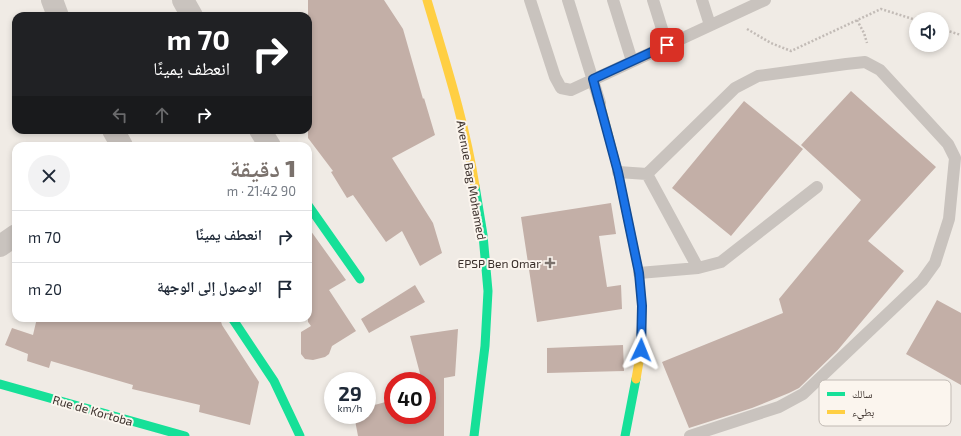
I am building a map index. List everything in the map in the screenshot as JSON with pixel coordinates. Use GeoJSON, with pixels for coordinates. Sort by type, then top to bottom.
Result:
{"type":"FeatureCollection","features":[{"type":"Feature","properties":{"kind":"street"},"geometry":{"type":"LineString","coordinates":[[52,0],[56,12]]}},
{"type":"Feature","properties":{"kind":"street"},"geometry":{"type":"LineString","coordinates":[[183,0],[190,12]]}},
{"type":"Feature","properties":{"kind":"street","name":"Avenue Bag Mohamed"},"geometry":{"type":"LineString","coordinates":[[427,0],[458,103],[472,165],[483,235],[488,291],[485,346],[474,436]]}},
{"type":"Feature","properties":{"kind":"street"},"geometry":{"type":"LineString","coordinates":[[600,103],[618,172],[639,273],[642,306],[641,350],[625,436]]}},
{"type":"Feature","properties":{"kind":"street"},"geometry":{"type":"LineString","coordinates":[[312,211],[360,279]]}},
{"type":"Feature","properties":{"kind":"street"},"geometry":{"type":"LineString","coordinates":[[0,246],[12,238]]}},
{"type":"Feature","properties":{"kind":"street"},"geometry":{"type":"LineString","coordinates":[[235,322],[274,381],[300,436]]}},
{"type":"Feature","properties":{"kind":"street","name":"Rue de Kortoba"},"geometry":{"type":"LineString","coordinates":[[0,384],[185,436]]}},
{"type":"Feature","properties":{"kind":"lane"},"geometry":{"type":"LineString","coordinates":[[530,0],[561,88],[571,90],[710,25],[745,4],[765,0]]}},
{"type":"Feature","properties":{"kind":"lane"},"geometry":{"type":"LineString","coordinates":[[568,0],[600,103]]}},
{"type":"Feature","properties":{"kind":"lane"},"geometry":{"type":"LineString","coordinates":[[612,0],[632,61]]}},
{"type":"Feature","properties":{"kind":"lane"},"geometry":{"type":"LineString","coordinates":[[653,0],[667,45]]}},
{"type":"Feature","properties":{"kind":"lane"},"geometry":{"type":"LineString","coordinates":[[702,0],[710,25]]}},
{"type":"Feature","properties":{"kind":"lane"},"geometry":{"type":"LineString","coordinates":[[618,172],[647,174],[735,88],[758,76],[865,62],[880,70],[948,144],[955,158],[949,219],[935,263],[922,281],[803,394],[779,407],[690,436]]}},
{"type":"Feature","properties":{"kind":"lane"},"geometry":{"type":"LineString","coordinates":[[647,174],[698,268]]}},
{"type":"Feature","properties":{"kind":"lane"},"geometry":{"type":"LineString","coordinates":[[639,273],[698,268],[721,262],[817,187]]}},
{"type":"Feature","properties":{"kind":"path"},"geometry":{"type":"LineString","coordinates":[[771,43],[790,51],[881,9],[909,18]]}},
{"type":"Feature","properties":{"kind":"path"},"geometry":{"type":"LineString","coordinates":[[857,20],[864,33],[869,51],[865,62]]}},
{"type":"Feature","properties":{"kind":"path"},"geometry":{"type":"LineString","coordinates":[[949,31],[961,35]]}},
{"type":"Feature","properties":{"kind":"building"},"geometry":{"type":"Polygon","coordinates":[[[308,0],[384,0],[403,29],[435,135],[392,158],[433,223],[442,253],[420,266],[402,231],[386,242],[353,195],[347,198],[331,172],[333,171],[308,138],[308,134],[312,134],[312,12],[308,12],[308,0]]]}},
{"type":"Feature","properties":{"kind":"building"},"geometry":{"type":"Polygon","coordinates":[[[851,91],[936,167],[868,241],[904,271],[837,351],[799,388],[752,408],[689,428],[662,362],[783,313],[779,299],[861,200],[801,145],[851,91]]]}},
{"type":"Feature","properties":{"kind":"building"},"geometry":{"type":"Polygon","coordinates":[[[744,101],[803,149],[731,236],[672,188],[744,101]]]}},
{"type":"Feature","properties":{"kind":"building","name":"EPSP Ben Omar"},"geometry":{"type":"Polygon","coordinates":[[[611,203],[616,234],[599,236],[607,287],[621,285],[622,309],[537,322],[521,217],[611,203]]]}},
{"type":"Feature","properties":{"kind":"building"},"geometry":{"type":"Polygon","coordinates":[[[312,233],[346,280],[329,290],[356,331],[332,346],[329,354],[325,357],[313,360],[305,359],[301,354],[301,332],[311,326],[308,322],[312,322],[312,233]]]}},
{"type":"Feature","properties":{"kind":"building"},"geometry":{"type":"Polygon","coordinates":[[[415,285],[425,302],[369,333],[361,319],[415,285]]]}},
{"type":"Feature","properties":{"kind":"building"},"geometry":{"type":"Polygon","coordinates":[[[937,300],[961,313],[961,385],[906,354],[937,300]]]}},
{"type":"Feature","properties":{"kind":"building"},"geometry":{"type":"Polygon","coordinates":[[[36,322],[221,322],[259,382],[250,425],[199,412],[200,405],[132,389],[133,385],[51,361],[49,368],[27,361],[28,354],[5,345],[12,328],[33,335],[36,322]]]}},
{"type":"Feature","properties":{"kind":"building"},"geometry":{"type":"Polygon","coordinates":[[[458,329],[455,376],[444,378],[444,436],[358,436],[356,424],[376,424],[376,405],[384,402],[384,424],[436,424],[436,372],[420,372],[410,336],[458,329]]]}},
{"type":"Feature","properties":{"kind":"building"},"geometry":{"type":"Polygon","coordinates":[[[623,345],[624,371],[547,373],[547,348],[623,345]]]}},
{"type":"Feature","properties":{"kind":"traffic: fast"},"geometry":{"type":"LineString","coordinates":[[474,436],[485,346],[488,291],[483,235],[475,186]]}},
{"type":"Feature","properties":{"kind":"traffic: fast"},"geometry":{"type":"LineString","coordinates":[[312,211],[360,279]]}},
{"type":"Feature","properties":{"kind":"traffic: fast"},"geometry":{"type":"LineString","coordinates":[[235,322],[274,381],[300,436]]}},
{"type":"Feature","properties":{"kind":"traffic: fast"},"geometry":{"type":"LineString","coordinates":[[625,436],[636,379]]}},
{"type":"Feature","properties":{"kind":"traffic: fast"},"geometry":{"type":"LineString","coordinates":[[0,384],[185,436]]}},
{"type":"Feature","properties":{"kind":"traffic: slow"},"geometry":{"type":"LineString","coordinates":[[427,0],[460,115],[475,186]]}},
{"type":"Feature","properties":{"kind":"traffic: slow"},"geometry":{"type":"LineString","coordinates":[[600,103],[618,172],[639,273],[642,306],[641,350],[636,379]]}},
{"type":"Feature","properties":{"kind":"place","name":"EPSP Ben Omar"},"geometry":{"type":"Point","coordinates":[550,263]}},
{"type":"Feature","properties":{"kind":"route"},"geometry":{"type":"LineString","coordinates":[[641,350],[642,306],[639,273],[618,172],[593,79],[667,45]]}}]}
